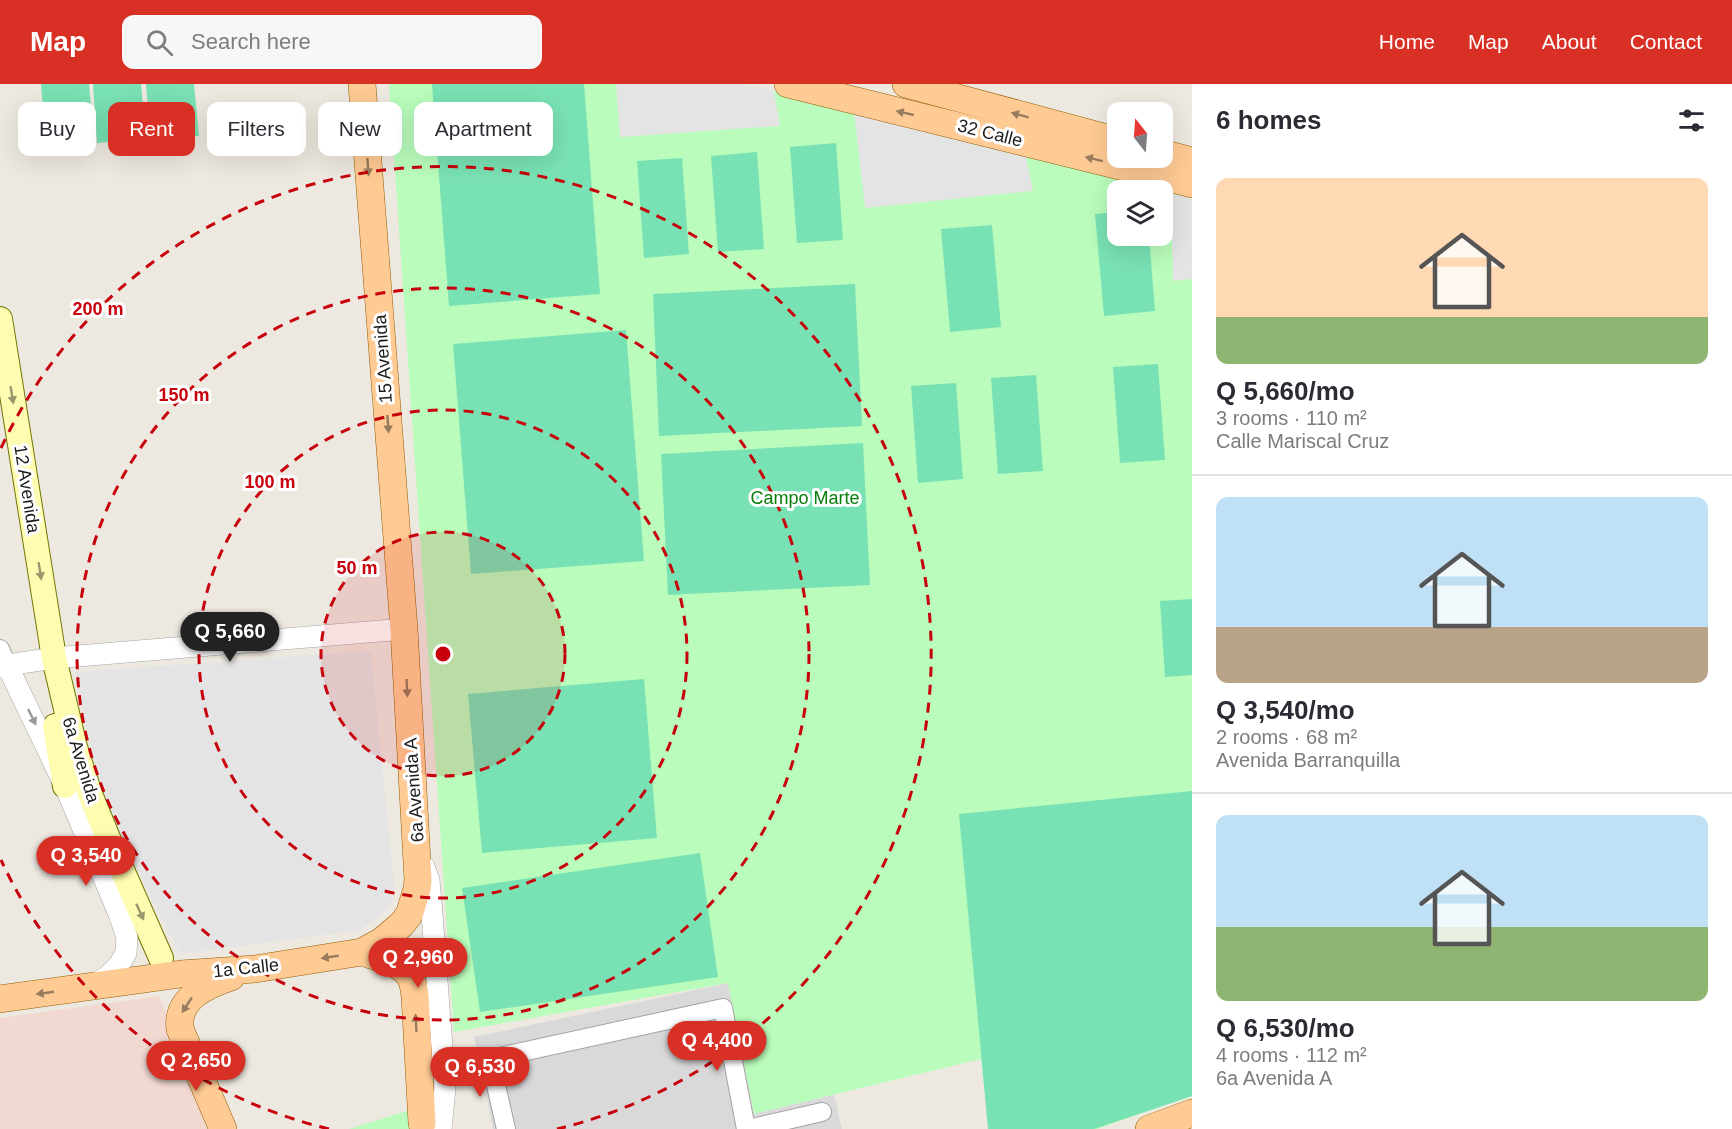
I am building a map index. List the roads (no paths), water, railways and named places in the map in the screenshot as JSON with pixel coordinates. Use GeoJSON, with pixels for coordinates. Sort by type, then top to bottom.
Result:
{"type":"FeatureCollection","features":[{"type":"Feature","properties":{"kind":"main road","name":"32 Calle"},"geometry":{"type":"LineString","coordinates":[[788,84],[1192,183]]}},
{"type":"Feature","properties":{"kind":"main road","name":"32 Calle"},"geometry":{"type":"LineString","coordinates":[[906,84],[1107,138]]}},
{"type":"Feature","properties":{"kind":"main road","name":"15 Avenida"},"geometry":{"type":"LineString","coordinates":[[362,85],[404,629]]}},
{"type":"Feature","properties":{"kind":"main road"},"geometry":{"type":"LineString","coordinates":[[1173,156],[1192,161]]}},
{"type":"Feature","properties":{"kind":"main road","name":"12 Avenida"},"geometry":{"type":"LineString","coordinates":[[0,319],[3,355],[54,658]]}},
{"type":"Feature","properties":{"kind":"main road","name":"6a Avenida A"},"geometry":{"type":"LineString","coordinates":[[404,629],[417,846]]}},
{"type":"Feature","properties":{"kind":"main road"},"geometry":{"type":"LineString","coordinates":[[54,658],[49,686],[65,786]]}},
{"type":"Feature","properties":{"kind":"main road","name":"6a Avenida"},"geometry":{"type":"LineString","coordinates":[[54,658],[75,747],[90,794],[161,958]]}},
{"type":"Feature","properties":{"kind":"main road","name":"1a Calle"},"geometry":{"type":"LineString","coordinates":[[0,999],[181,974],[255,969],[362,952],[372,948],[393,933],[409,915],[417,889],[417,846]]}},
{"type":"Feature","properties":{"kind":"main road"},"geometry":{"type":"LineString","coordinates":[[362,952],[405,970],[412,982],[432,1126]]}},
{"type":"Feature","properties":{"kind":"main road"},"geometry":{"type":"LineString","coordinates":[[223,1129],[180,1029],[180,1017],[191,998],[198,992],[220,981],[255,969]]}},
{"type":"Feature","properties":{"kind":"main road"},"geometry":{"type":"LineString","coordinates":[[196,1039],[235,1129]]}},
{"type":"Feature","properties":{"kind":"main road"},"geometry":{"type":"LineString","coordinates":[[1149,1129],[1192,1113]]}},
{"type":"Feature","properties":{"kind":"street"},"geometry":{"type":"LineString","coordinates":[[89,987],[108,976],[119,965],[126,953],[127,936],[120,914],[65,786],[2,660],[54,658],[404,629]]}},
{"type":"Feature","properties":{"kind":"street","name":"6a Avenida A"},"geometry":{"type":"LineString","coordinates":[[417,846],[429,879],[445,1088],[432,1126]]}},
{"type":"Feature","properties":{"kind":"street"},"geometry":{"type":"LineString","coordinates":[[506,1129],[490,1059],[723,1008],[747,1129],[822,1113]]}},
{"type":"Feature","properties":{"kind":"park label","name":"Campo Marte"},"geometry":{"type":"Point","coordinates":[805,498]}}]}
